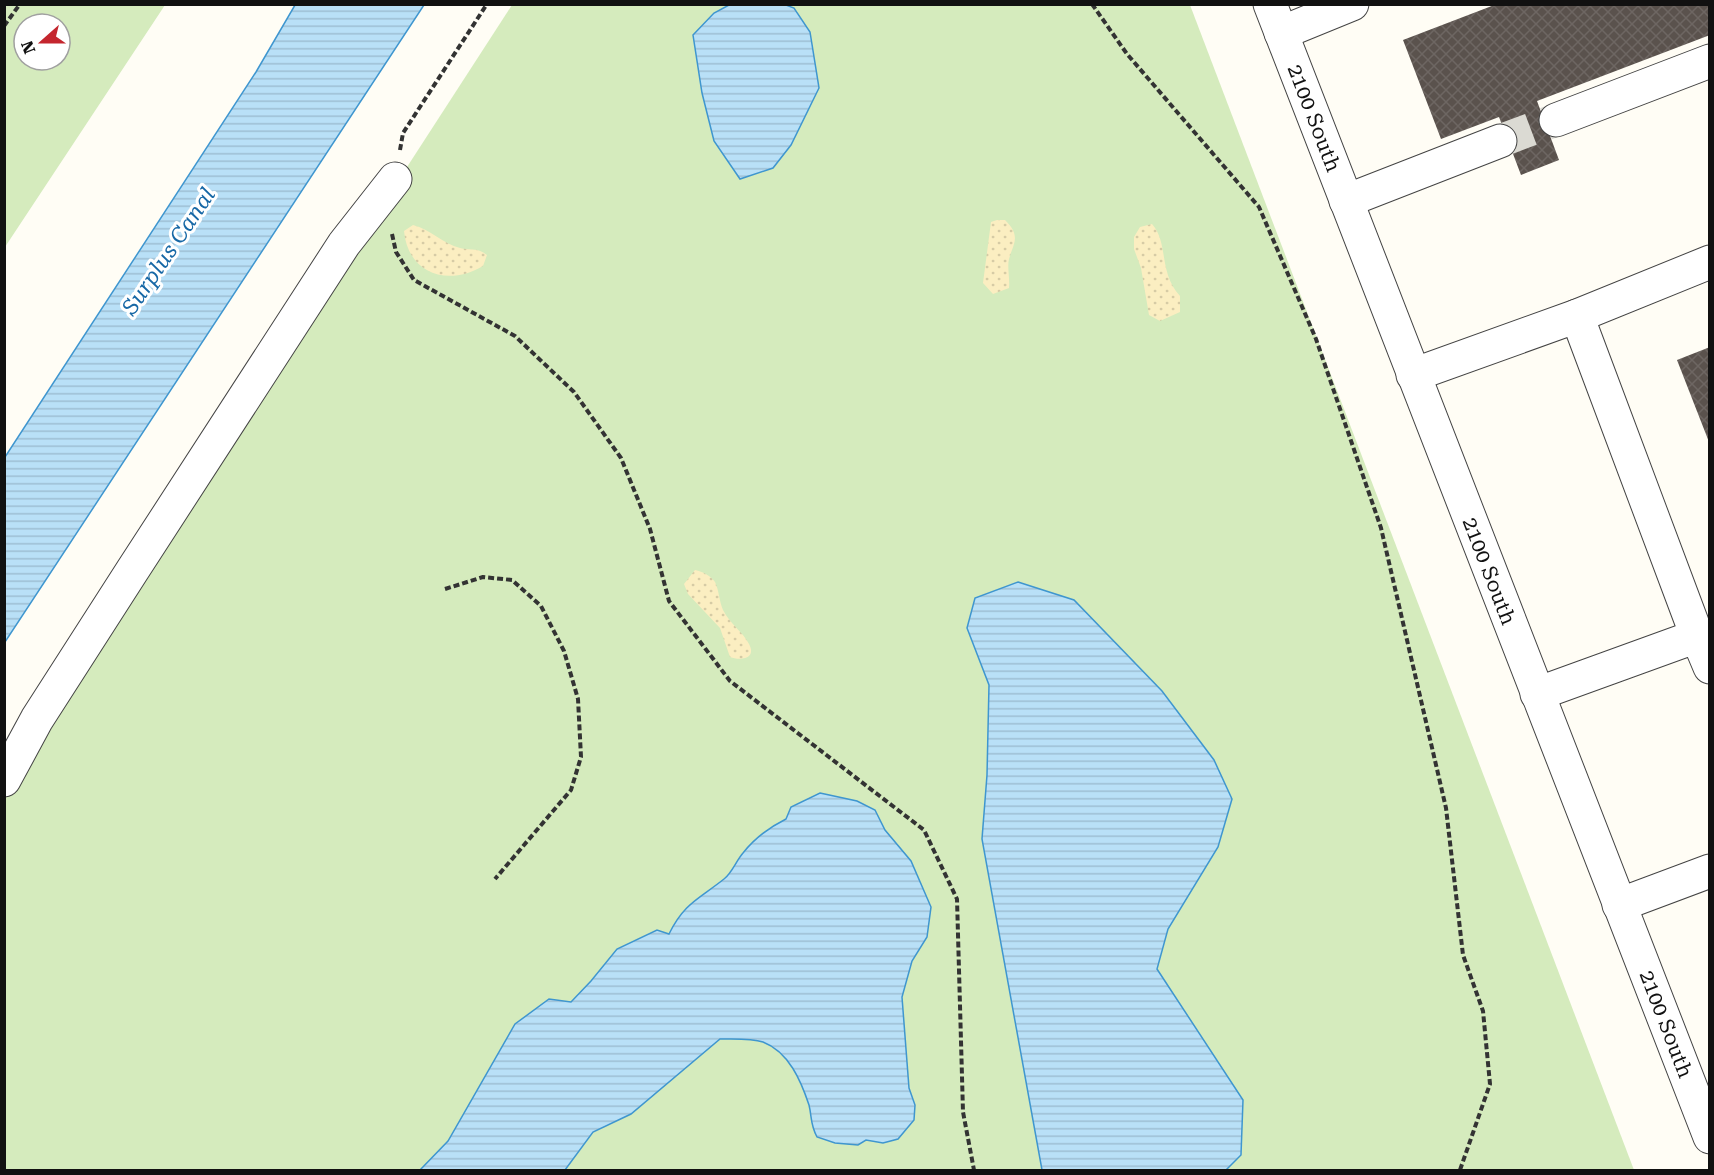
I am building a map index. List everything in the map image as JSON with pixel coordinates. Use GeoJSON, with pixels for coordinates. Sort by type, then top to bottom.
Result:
{"type":"FeatureCollection","features":[{"type":"Feature","properties":{"kind":"street"},"geometry":{"type":"LineString","coordinates":[[1275,19],[1352,4]]}},
{"type":"Feature","properties":{"kind":"street","name":"2100 South"},"geometry":{"type":"LineString","coordinates":[[1275,19],[1710,1137]]}},
{"type":"Feature","properties":{"kind":"street"},"geometry":{"type":"LineString","coordinates":[[1556,120],[1710,61]]}},
{"type":"Feature","properties":{"kind":"street"},"geometry":{"type":"LineString","coordinates":[[1346,201],[1500,141]]}},
{"type":"Feature","properties":{"kind":"street"},"geometry":{"type":"LineString","coordinates":[[4,780],[37,719],[138,561],[344,244],[395,178]]}},
{"type":"Feature","properties":{"kind":"street"},"geometry":{"type":"LineString","coordinates":[[1413,375],[1577,316],[1710,262]]}},
{"type":"Feature","properties":{"kind":"street"},"geometry":{"type":"LineString","coordinates":[[1577,316],[1710,667]]}},
{"type":"Feature","properties":{"kind":"street"},"geometry":{"type":"LineString","coordinates":[[1537,694],[1697,636]]}},
{"type":"Feature","properties":{"kind":"street"},"geometry":{"type":"LineString","coordinates":[[1619,905],[1710,871]]}},
{"type":"Feature","properties":{"kind":"path"},"geometry":{"type":"LineString","coordinates":[[4,26],[20,4]]}},
{"type":"Feature","properties":{"kind":"path"},"geometry":{"type":"LineString","coordinates":[[395,178],[403,134],[488,4]]}},
{"type":"Feature","properties":{"kind":"path"},"geometry":{"type":"LineString","coordinates":[[1092,4],[1127,54],[1259,207],[1316,339],[1381,528],[1446,808],[1463,955],[1483,1011],[1490,1084],[1460,1170]]}},
{"type":"Feature","properties":{"kind":"path"},"geometry":{"type":"LineString","coordinates":[[391,231],[396,252],[414,280],[515,336],[574,392],[621,458],[650,529],[669,601],[730,681],[924,830],[957,899],[963,1112],[974,1170]]}},
{"type":"Feature","properties":{"kind":"path"},"geometry":{"type":"LineString","coordinates":[[445,589],[483,577],[512,580],[541,606],[564,651],[579,699],[581,757],[571,790],[495,879]]}},
{"type":"Feature","properties":{"kind":"green space"},"geometry":{"type":"Polygon","coordinates":[[[4,5],[165,5],[5,247],[4,5]]]}},
{"type":"Feature","properties":{"kind":"green space"},"geometry":{"type":"Polygon","coordinates":[[[512,5],[1190,5],[1634,1170],[5,1170],[4,789],[512,5]]]}},
{"type":"Feature","properties":{"kind":"sand"},"geometry":{"type":"Polygon","coordinates":[[[1005,220],[1013,230],[1015,239],[1008,262],[1009,288],[993,294],[983,283],[991,222],[1005,220]]]}},
{"type":"Feature","properties":{"kind":"sand"},"geometry":{"type":"Polygon","coordinates":[[[1152,224],[1160,240],[1169,277],[1180,296],[1180,312],[1160,321],[1149,315],[1141,268],[1134,249],[1134,237],[1140,227],[1152,224]]]}},
{"type":"Feature","properties":{"kind":"sand"},"geometry":{"type":"Polygon","coordinates":[[[413,225],[454,246],[477,250],[487,255],[483,266],[456,275],[444,275],[422,267],[413,258],[407,246],[404,231],[413,225]]]}},
{"type":"Feature","properties":{"kind":"sand"},"geometry":{"type":"Polygon","coordinates":[[[695,570],[711,577],[715,582],[723,610],[749,644],[751,653],[746,658],[730,657],[720,628],[688,594],[684,584],[695,570]]]}},
{"type":"Feature","properties":{"kind":"water","name":"Surplus Canal"},"geometry":{"type":"Polygon","coordinates":[[[295,5],[424,5],[5,642],[5,457],[256,72],[295,5]]]}},
{"type":"Feature","properties":{"kind":"water"},"geometry":{"type":"Polygon","coordinates":[[[729,5],[786,5],[794,8],[810,32],[819,88],[791,145],[773,168],[740,179],[714,141],[702,93],[693,35],[714,13],[729,5]]]}},
{"type":"Feature","properties":{"kind":"water"},"geometry":{"type":"Polygon","coordinates":[[[1018,582],[1074,600],[1162,691],[1214,760],[1232,799],[1218,847],[1168,929],[1157,969],[1243,1100],[1241,1155],[1226,1170],[1042,1170],[982,839],[987,775],[989,685],[967,628],[975,598],[1018,582]]]}},
{"type":"Feature","properties":{"kind":"water"},"geometry":{"type":"Polygon","coordinates":[[[820,793],[857,801],[875,810],[885,830],[911,861],[931,907],[927,937],[912,961],[902,997],[909,1088],[915,1105],[914,1120],[898,1139],[883,1143],[866,1140],[858,1145],[835,1143],[817,1137],[802,1086],[787,1060],[763,1042],[720,1039],[631,1114],[593,1132],[565,1170],[420,1170],[448,1141],[515,1024],[549,999],[571,1002],[617,949],[657,930],[669,934],[686,908],[727,876],[752,843],[786,819],[791,807],[820,793]]]}},
{"type":"Feature","properties":{"kind":"building"},"geometry":{"type":"Polygon","coordinates":[[[1497,4],[1710,4],[1710,35],[1537,101],[1559,160],[1521,175],[1499,117],[1441,139],[1403,40],[1497,4]]]}},
{"type":"Feature","properties":{"kind":"building"},"geometry":{"type":"Polygon","coordinates":[[[1710,347],[1710,442],[1709,442],[1677,360],[1710,347]]]}},
{"type":"Feature","properties":{"kind":"tunnel"},"geometry":{"type":"LineString","coordinates":[[1500,141],[1556,120]]}}]}
